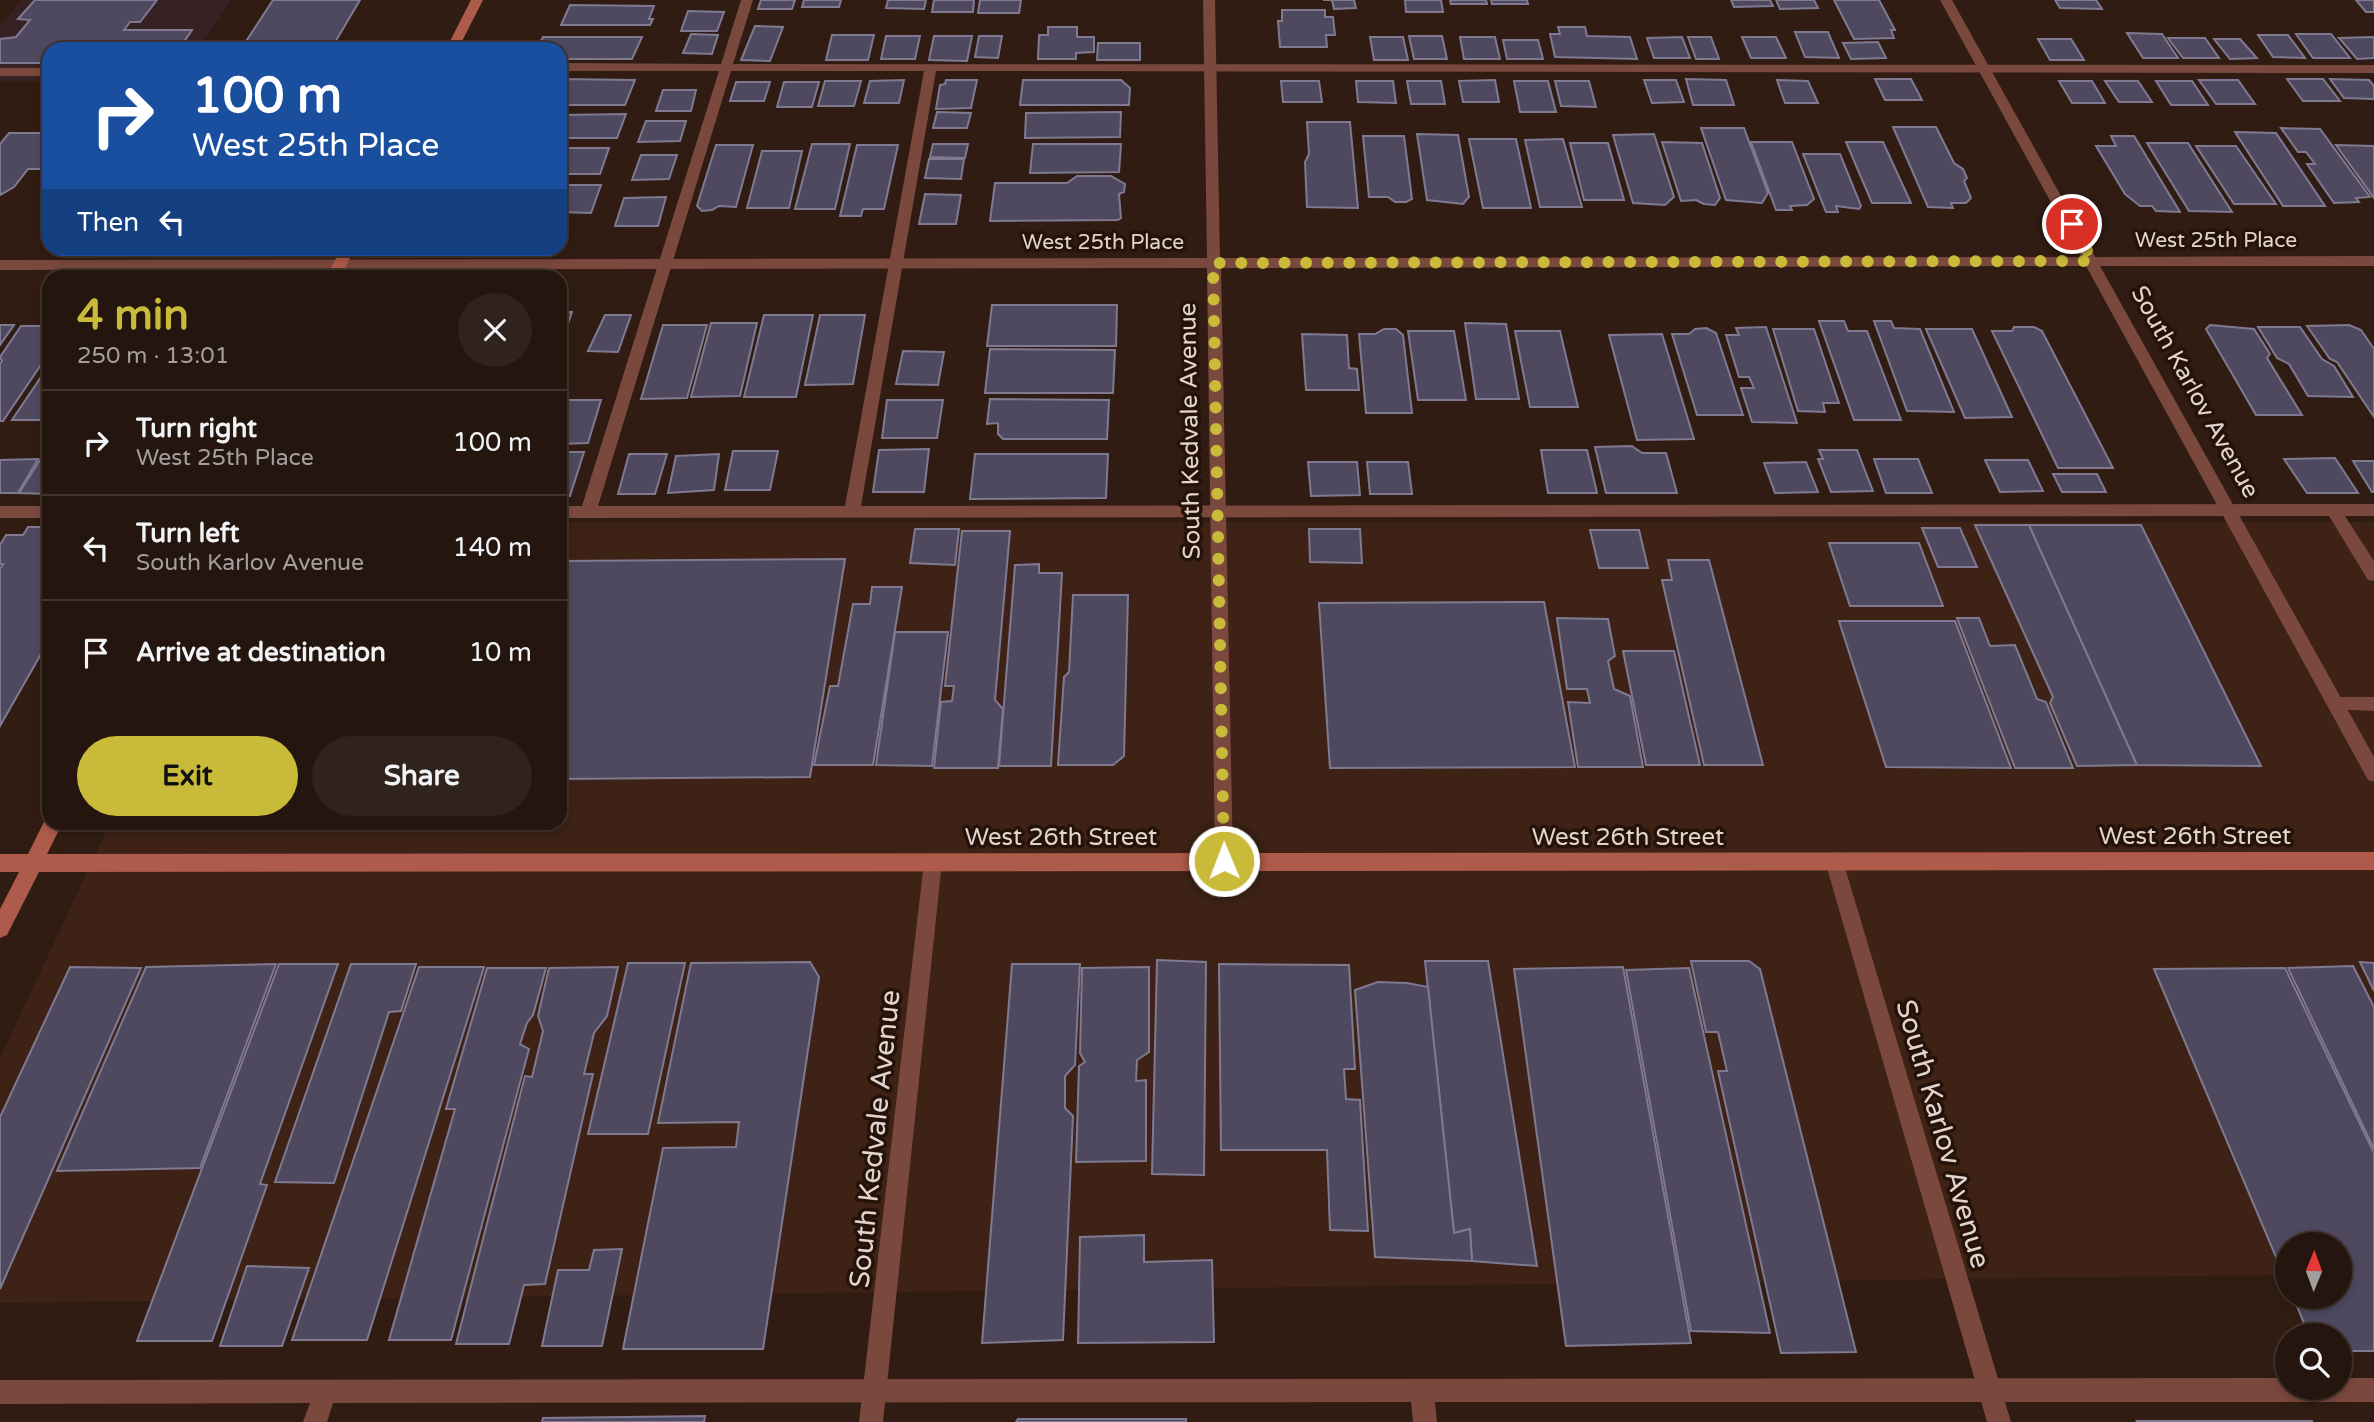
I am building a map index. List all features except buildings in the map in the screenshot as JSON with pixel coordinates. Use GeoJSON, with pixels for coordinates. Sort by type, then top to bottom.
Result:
{"type":"FeatureCollection","features":[{"type":"Feature","properties":{"kind":"main road"},"geometry":{"type":"LineString","coordinates":[[456,42],[477,0]]}},
{"type":"Feature","properties":{"kind":"main road"},"geometry":{"type":"LineString","coordinates":[[0,929],[50,830]]}},
{"type":"Feature","properties":{"kind":"main road","name":"West 26th Street"},"geometry":{"type":"LineString","coordinates":[[0,863],[2374,861]]}},
{"type":"Feature","properties":{"kind":"street"},"geometry":{"type":"LineString","coordinates":[[588,512],[747,0]]}},
{"type":"Feature","properties":{"kind":"street","name":"South Kedvale Avenue"},"geometry":{"type":"LineString","coordinates":[[1209,0],[1224,861]]}},
{"type":"Feature","properties":{"kind":"street","name":"South Karlov Avenue"},"geometry":{"type":"LineString","coordinates":[[1946,0],[2093,261],[2374,774]]}},
{"type":"Feature","properties":{"kind":"street"},"geometry":{"type":"LineString","coordinates":[[567,67],[2374,69]]}},
{"type":"Feature","properties":{"kind":"street"},"geometry":{"type":"LineString","coordinates":[[852,512],[931,67]]}},
{"type":"Feature","properties":{"kind":"street"},"geometry":{"type":"LineString","coordinates":[[0,72],[42,72]]}},
{"type":"Feature","properties":{"kind":"street","name":"West 25th Place"},"geometry":{"type":"LineString","coordinates":[[0,265],[337,270],[666,264],[2374,261]]}},
{"type":"Feature","properties":{"kind":"street"},"geometry":{"type":"LineString","coordinates":[[2333,510],[2374,575]]}},
{"type":"Feature","properties":{"kind":"street"},"geometry":{"type":"LineString","coordinates":[[567,512],[2374,510]]}},
{"type":"Feature","properties":{"kind":"street"},"geometry":{"type":"LineString","coordinates":[[0,512],[42,512]]}},
{"type":"Feature","properties":{"kind":"street"},"geometry":{"type":"LineString","coordinates":[[2336,704],[2374,704]]}},
{"type":"Feature","properties":{"kind":"street","name":"South Karlov Avenue"},"geometry":{"type":"LineString","coordinates":[[1834,861],[1999,1422]]}},
{"type":"Feature","properties":{"kind":"street","name":"South Kedvale Avenue"},"geometry":{"type":"LineString","coordinates":[[871,1422],[933,862]]}},
{"type":"Feature","properties":{"kind":"street"},"geometry":{"type":"LineString","coordinates":[[0,1392],[2374,1390]]}},
{"type":"Feature","properties":{"kind":"street"},"geometry":{"type":"LineString","coordinates":[[315,1422],[325,1392]]}},
{"type":"Feature","properties":{"kind":"street"},"geometry":{"type":"LineString","coordinates":[[1422,1392],[1425,1422]]}},
{"type":"Feature","properties":{"kind":"shaded area"},"geometry":{"type":"Polygon","coordinates":[[[22,0],[231,0],[203,42],[42,42],[42,81],[0,81],[0,26],[22,0]]]}},
{"type":"Feature","properties":{"kind":"shaded area"},"geometry":{"type":"Polygon","coordinates":[[[567,522],[2374,522],[2374,1274],[2352,1274],[2352,1232],[2275,1232],[2275,1275],[0,1303],[0,1058],[107,830],[567,830],[567,522]]]}},
{"type":"Feature","properties":{"kind":"route"},"geometry":{"type":"LineString","coordinates":[[1224,861],[1213,263],[2093,261],[2072,224]]}}]}
